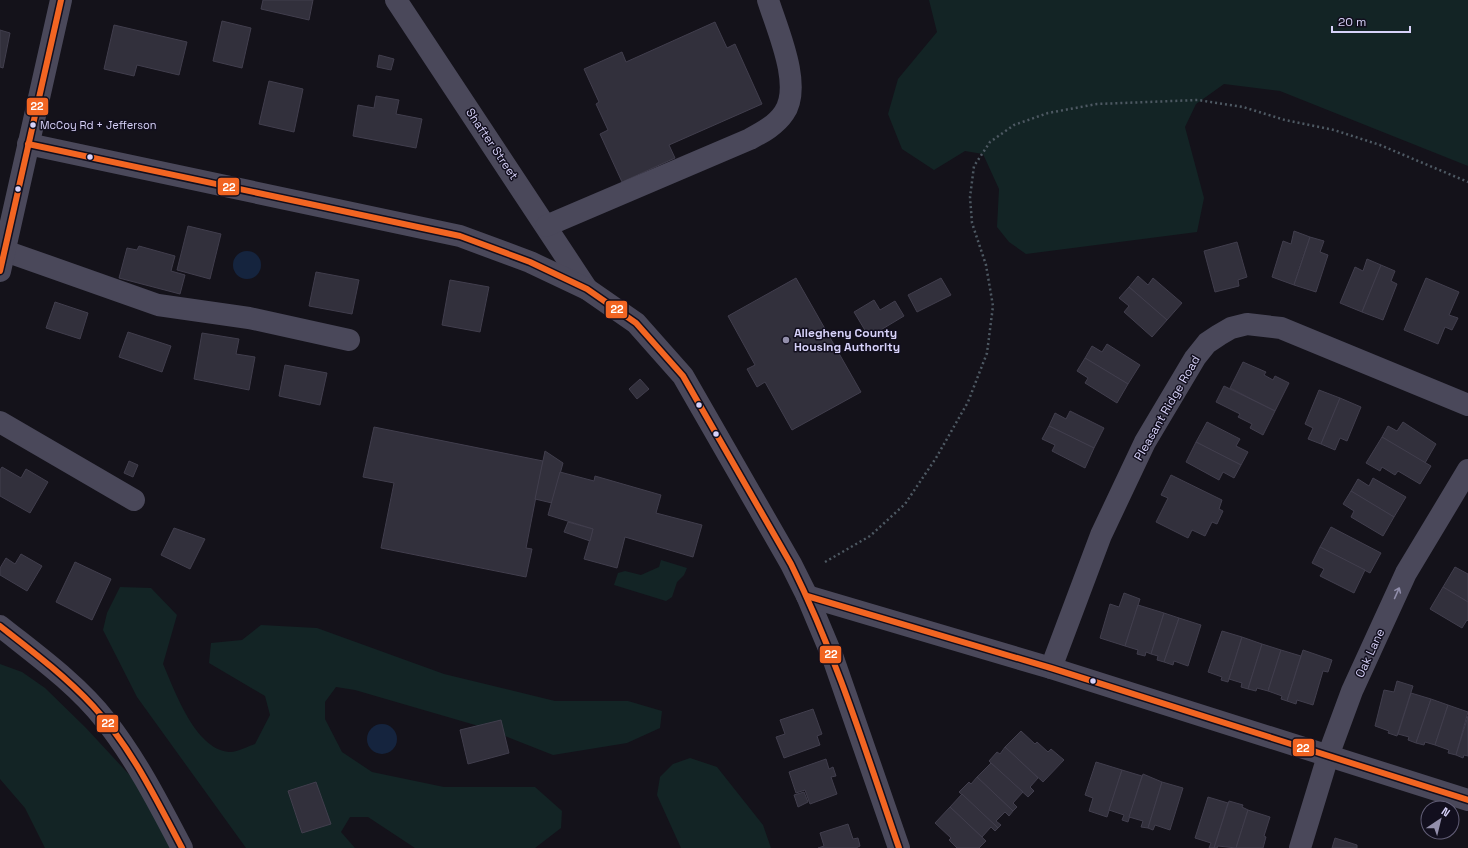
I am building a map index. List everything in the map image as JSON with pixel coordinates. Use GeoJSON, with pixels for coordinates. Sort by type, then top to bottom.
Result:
{"type":"FeatureCollection","features":[{"type":"Feature","properties":{"kind":"street"},"geometry":{"type":"LineString","coordinates":[[61,0],[3,261],[158,305],[249,318],[349,340]]}},
{"type":"Feature","properties":{"kind":"street","name":"Shafter Street"},"geometry":{"type":"LineString","coordinates":[[396,0],[587,289]]}},
{"type":"Feature","properties":{"kind":"street"},"geometry":{"type":"LineString","coordinates":[[546,226],[750,139],[770,128],[785,112],[792,92],[789,70],[768,0]]}},
{"type":"Feature","properties":{"kind":"street"},"geometry":{"type":"LineString","coordinates":[[28,144],[460,236],[530,262],[587,289],[636,323],[683,376],[791,564],[807,596],[833,658],[899,848]]}},
{"type":"Feature","properties":{"kind":"street","name":"Pleasant Ridge Road"},"geometry":{"type":"LineString","coordinates":[[1051,668],[1101,535],[1145,442],[1195,358],[1206,343],[1232,328],[1247,324],[1281,328],[1468,405]]}},
{"type":"Feature","properties":{"kind":"street"},"geometry":{"type":"LineString","coordinates":[[0,422],[134,500]]}},
{"type":"Feature","properties":{"kind":"street","name":"Oak Lane"},"geometry":{"type":"LineString","coordinates":[[1300,848],[1328,756],[1352,691],[1406,573],[1468,470]]}},
{"type":"Feature","properties":{"kind":"street"},"geometry":{"type":"LineString","coordinates":[[807,596],[1051,668],[1468,800]]}},
{"type":"Feature","properties":{"kind":"street"},"geometry":{"type":"LineString","coordinates":[[0,626],[84,697],[104,719],[138,767],[182,848]]}},
{"type":"Feature","properties":{"kind":"path"},"geometry":{"type":"LineString","coordinates":[[825,562],[870,536],[905,504],[936,458],[968,402],[987,353],[993,306],[986,265],[972,223],[970,196],[974,166],[990,142],[1014,125],[1048,113],[1097,104],[1198,100],[1244,107],[1285,120],[1334,130],[1380,145],[1468,182]]}},
{"type":"Feature","properties":{"kind":"shaded area"},"geometry":{"type":"Polygon","coordinates":[[[929,0],[1468,0],[1468,166],[1280,91],[1224,84],[1196,104],[1185,127],[1204,198],[1197,232],[1026,254],[1009,242],[997,227],[999,189],[983,154],[965,151],[934,170],[902,149],[888,114],[898,79],[937,32],[929,0]]]}},
{"type":"Feature","properties":{"kind":"shaded area"},"geometry":{"type":"Polygon","coordinates":[[[661,560],[687,568],[684,575],[677,582],[672,597],[666,601],[614,585],[618,573],[625,571],[641,575],[659,567],[661,560]]]}},
{"type":"Feature","properties":{"kind":"shaded area"},"geometry":{"type":"Polygon","coordinates":[[[120,587],[151,588],[177,615],[163,664],[180,703],[196,730],[206,741],[217,748],[229,752],[255,744],[270,715],[265,696],[209,663],[211,643],[242,640],[261,625],[317,628],[444,674],[555,701],[628,701],[662,711],[660,728],[627,743],[553,755],[482,727],[355,690],[336,687],[325,702],[325,719],[342,752],[372,772],[444,787],[535,787],[562,811],[561,828],[535,848],[415,848],[368,817],[350,817],[341,832],[355,848],[246,848],[137,697],[103,630],[107,613],[120,587]]]}},
{"type":"Feature","properties":{"kind":"shaded area"},"geometry":{"type":"Polygon","coordinates":[[[0,664],[22,672],[45,688],[86,728],[148,795],[176,848],[45,848],[25,808],[0,779],[0,664]]]}},
{"type":"Feature","properties":{"kind":"shaded area"},"geometry":{"type":"Polygon","coordinates":[[[690,758],[717,767],[763,825],[771,848],[681,848],[657,795],[660,777],[673,764],[690,758]]]}},
{"type":"Feature","properties":{"kind":"water"},"geometry":{"type":"Polygon","coordinates":[[[247,251],[253,252],[257,255],[260,259],[260,271],[257,275],[253,278],[247,279],[241,278],[237,275],[234,271],[233,265],[234,259],[237,255],[241,252],[247,251]]]}},
{"type":"Feature","properties":{"kind":"water"},"geometry":{"type":"Polygon","coordinates":[[[382,724],[388,725],[396,733],[396,745],[388,753],[382,754],[376,753],[368,745],[367,739],[368,733],[376,725],[382,724]]]}},
{"type":"Feature","properties":{"kind":"building"},"geometry":{"type":"Polygon","coordinates":[[[263,0],[313,0],[309,20],[261,9],[263,0]]]}},
{"type":"Feature","properties":{"kind":"building"},"geometry":{"type":"Polygon","coordinates":[[[222,21],[251,28],[242,68],[213,61],[222,21]]]}},
{"type":"Feature","properties":{"kind":"building"},"geometry":{"type":"Polygon","coordinates":[[[715,22],[727,48],[735,44],[762,104],[669,145],[675,158],[622,182],[600,134],[608,130],[596,104],[599,102],[584,69],[622,52],[626,62],[715,22]]]}},
{"type":"Feature","properties":{"kind":"building"},"geometry":{"type":"Polygon","coordinates":[[[114,25],[187,42],[179,75],[137,65],[134,76],[104,69],[114,25]]]}},
{"type":"Feature","properties":{"kind":"building"},"geometry":{"type":"Polygon","coordinates":[[[0,30],[10,33],[3,68],[0,67],[0,30]]]}},
{"type":"Feature","properties":{"kind":"building"},"geometry":{"type":"Polygon","coordinates":[[[379,55],[394,59],[391,70],[377,67],[379,55]]]}},
{"type":"Feature","properties":{"kind":"building"},"geometry":{"type":"Polygon","coordinates":[[[269,81],[303,89],[294,132],[259,124],[269,81]]]}},
{"type":"Feature","properties":{"kind":"building"},"geometry":{"type":"Polygon","coordinates":[[[376,96],[399,100],[396,114],[422,119],[416,148],[353,136],[358,105],[374,108],[376,96]]]}},
{"type":"Feature","properties":{"kind":"building"},"geometry":{"type":"Polygon","coordinates":[[[188,226],[221,234],[210,279],[177,270],[188,226]]]}},
{"type":"Feature","properties":{"kind":"building"},"geometry":{"type":"Polygon","coordinates":[[[1294,231],[1310,237],[1294,285],[1272,277],[1283,241],[1291,244],[1294,231]]]}},
{"type":"Feature","properties":{"kind":"building"},"geometry":{"type":"Polygon","coordinates":[[[1310,237],[1324,241],[1320,252],[1328,255],[1316,292],[1294,285],[1310,237]]]}},
{"type":"Feature","properties":{"kind":"building"},"geometry":{"type":"Polygon","coordinates":[[[1237,242],[1247,277],[1238,280],[1239,286],[1215,292],[1204,251],[1237,242]]]}},
{"type":"Feature","properties":{"kind":"building"},"geometry":{"type":"Polygon","coordinates":[[[139,246],[175,256],[171,271],[185,275],[180,294],[119,278],[127,248],[137,250],[139,246]]]}},
{"type":"Feature","properties":{"kind":"building"},"geometry":{"type":"Polygon","coordinates":[[[1367,259],[1381,265],[1362,312],[1340,303],[1355,267],[1363,271],[1367,259]]]}},
{"type":"Feature","properties":{"kind":"building"},"geometry":{"type":"Polygon","coordinates":[[[1381,265],[1395,271],[1391,281],[1397,284],[1383,320],[1362,312],[1381,265]]]}},
{"type":"Feature","properties":{"kind":"building"},"geometry":{"type":"Polygon","coordinates":[[[316,272],[359,280],[352,314],[309,306],[316,272]]]}},
{"type":"Feature","properties":{"kind":"building"},"geometry":{"type":"Polygon","coordinates":[[[1138,276],[1148,285],[1153,278],[1182,303],[1167,320],[1129,287],[1138,276]]]}},
{"type":"Feature","properties":{"kind":"building","name":"Allegheny County Housing Authority"},"geometry":{"type":"Polygon","coordinates":[[[796,278],[861,392],[792,430],[765,382],[757,387],[747,369],[755,365],[728,316],[796,278]]]}},
{"type":"Feature","properties":{"kind":"building"},"geometry":{"type":"Polygon","coordinates":[[[941,278],[951,295],[917,312],[908,295],[941,278]]]}},
{"type":"Feature","properties":{"kind":"building"},"geometry":{"type":"Polygon","coordinates":[[[1426,278],[1459,292],[1449,315],[1458,318],[1452,330],[1445,327],[1438,344],[1404,330],[1426,278]]]}},
{"type":"Feature","properties":{"kind":"building"},"geometry":{"type":"Polygon","coordinates":[[[450,280],[489,287],[480,332],[442,325],[450,280]]]}},
{"type":"Feature","properties":{"kind":"building"},"geometry":{"type":"Polygon","coordinates":[[[1129,287],[1167,320],[1152,337],[1124,312],[1129,306],[1119,298],[1129,287]]]}},
{"type":"Feature","properties":{"kind":"building"},"geometry":{"type":"Polygon","coordinates":[[[874,300],[880,310],[895,301],[904,316],[869,337],[854,312],[874,300]]]}},
{"type":"Feature","properties":{"kind":"building"},"geometry":{"type":"Polygon","coordinates":[[[55,302],[88,313],[80,339],[46,328],[55,302]]]}},
{"type":"Feature","properties":{"kind":"building"},"geometry":{"type":"Polygon","coordinates":[[[128,332],[171,346],[162,372],[119,357],[128,332]]]}},
{"type":"Feature","properties":{"kind":"building"},"geometry":{"type":"Polygon","coordinates":[[[202,333],[239,339],[236,354],[255,357],[249,390],[194,379],[202,333]]]}},
{"type":"Feature","properties":{"kind":"building"},"geometry":{"type":"Polygon","coordinates":[[[1107,344],[1140,365],[1128,384],[1085,358],[1092,346],[1102,352],[1107,344]]]}},
{"type":"Feature","properties":{"kind":"building"},"geometry":{"type":"Polygon","coordinates":[[[1085,358],[1128,384],[1117,403],[1085,383],[1088,378],[1077,371],[1085,358]]]}},
{"type":"Feature","properties":{"kind":"building"},"geometry":{"type":"Polygon","coordinates":[[[1243,362],[1266,372],[1264,375],[1273,380],[1275,376],[1289,383],[1275,411],[1230,388],[1243,362]]]}},
{"type":"Feature","properties":{"kind":"building"},"geometry":{"type":"Polygon","coordinates":[[[285,365],[327,373],[320,405],[279,396],[285,365]]]}},
{"type":"Feature","properties":{"kind":"building"},"geometry":{"type":"Polygon","coordinates":[[[640,379],[649,389],[637,399],[629,389],[640,379]]]}},
{"type":"Feature","properties":{"kind":"building"},"geometry":{"type":"Polygon","coordinates":[[[1224,386],[1275,411],[1263,435],[1250,428],[1252,424],[1238,417],[1240,414],[1216,402],[1224,386]]]}},
{"type":"Feature","properties":{"kind":"building"},"geometry":{"type":"Polygon","coordinates":[[[1319,390],[1340,398],[1321,444],[1308,439],[1313,428],[1305,424],[1319,390]]]}},
{"type":"Feature","properties":{"kind":"building"},"geometry":{"type":"Polygon","coordinates":[[[1340,398],[1361,407],[1347,441],[1340,438],[1335,450],[1321,444],[1340,398]]]}},
{"type":"Feature","properties":{"kind":"building"},"geometry":{"type":"Polygon","coordinates":[[[1070,411],[1104,428],[1094,448],[1049,426],[1055,413],[1066,419],[1070,411]]]}},
{"type":"Feature","properties":{"kind":"building"},"geometry":{"type":"Polygon","coordinates":[[[1207,422],[1240,439],[1236,446],[1248,452],[1241,465],[1196,442],[1207,422]]]}},
{"type":"Feature","properties":{"kind":"building"},"geometry":{"type":"Polygon","coordinates":[[[1403,422],[1436,444],[1425,463],[1382,437],[1388,426],[1397,431],[1403,422]]]}},
{"type":"Feature","properties":{"kind":"building"},"geometry":{"type":"Polygon","coordinates":[[[1049,426],[1094,448],[1085,468],[1052,451],[1055,445],[1042,439],[1049,426]]]}},
{"type":"Feature","properties":{"kind":"building"},"geometry":{"type":"Polygon","coordinates":[[[374,427],[543,461],[526,548],[532,549],[526,577],[381,548],[394,483],[363,477],[374,427]]]}},
{"type":"Feature","properties":{"kind":"building"},"geometry":{"type":"Polygon","coordinates":[[[1382,437],[1431,466],[1420,484],[1398,471],[1395,475],[1382,467],[1380,471],[1366,463],[1382,437]]]}},
{"type":"Feature","properties":{"kind":"building"},"geometry":{"type":"Polygon","coordinates":[[[1196,442],[1241,465],[1234,478],[1223,472],[1219,480],[1186,462],[1196,442]]]}},
{"type":"Feature","properties":{"kind":"building"},"geometry":{"type":"Polygon","coordinates":[[[545,451],[563,463],[552,503],[535,499],[545,451]]]}},
{"type":"Feature","properties":{"kind":"building"},"geometry":{"type":"Polygon","coordinates":[[[129,461],[138,465],[133,477],[124,473],[129,461]]]}},
{"type":"Feature","properties":{"kind":"building"},"geometry":{"type":"Polygon","coordinates":[[[2,467],[21,478],[26,469],[48,482],[30,513],[0,496],[0,470],[2,467]]]}},
{"type":"Feature","properties":{"kind":"building"},"geometry":{"type":"Polygon","coordinates":[[[560,472],[594,481],[595,476],[661,495],[656,513],[702,525],[693,557],[625,537],[617,568],[584,559],[593,529],[548,515],[560,472]]]}},
{"type":"Feature","properties":{"kind":"building"},"geometry":{"type":"Polygon","coordinates":[[[1171,475],[1222,500],[1219,509],[1223,511],[1217,524],[1212,522],[1205,536],[1192,530],[1188,538],[1156,522],[1168,498],[1161,495],[1171,475]]]}},
{"type":"Feature","properties":{"kind":"building"},"geometry":{"type":"Polygon","coordinates":[[[1373,478],[1406,497],[1394,517],[1351,491],[1358,479],[1369,486],[1373,478]]]}},
{"type":"Feature","properties":{"kind":"building"},"geometry":{"type":"Polygon","coordinates":[[[1351,491],[1394,517],[1383,536],[1351,517],[1354,511],[1343,504],[1351,491]]]}},
{"type":"Feature","properties":{"kind":"building"},"geometry":{"type":"Polygon","coordinates":[[[568,522],[593,529],[590,541],[564,532],[568,522]]]}},
{"type":"Feature","properties":{"kind":"building"},"geometry":{"type":"Polygon","coordinates":[[[1331,527],[1381,553],[1370,573],[1320,547],[1331,527]]]}},
{"type":"Feature","properties":{"kind":"building"},"geometry":{"type":"Polygon","coordinates":[[[174,528],[205,539],[190,569],[161,555],[174,528]]]}},
{"type":"Feature","properties":{"kind":"building"},"geometry":{"type":"Polygon","coordinates":[[[1320,547],[1365,570],[1354,593],[1320,576],[1324,569],[1312,563],[1320,547]]]}},
{"type":"Feature","properties":{"kind":"building"},"geometry":{"type":"Polygon","coordinates":[[[21,554],[42,566],[27,591],[0,575],[0,568],[6,558],[15,564],[21,554]]]}},
{"type":"Feature","properties":{"kind":"building"},"geometry":{"type":"Polygon","coordinates":[[[75,562],[111,579],[92,620],[56,602],[75,562]]]}},
{"type":"Feature","properties":{"kind":"building"},"geometry":{"type":"Polygon","coordinates":[[[1455,567],[1468,574],[1468,602],[1443,587],[1455,567]]]}},
{"type":"Feature","properties":{"kind":"building"},"geometry":{"type":"Polygon","coordinates":[[[1443,587],[1468,602],[1468,621],[1467,620],[1462,628],[1430,609],[1443,587]]]}},
{"type":"Feature","properties":{"kind":"building"},"geometry":{"type":"Polygon","coordinates":[[[1124,593],[1140,599],[1125,646],[1100,638],[1110,604],[1119,607],[1124,593]]]}},
{"type":"Feature","properties":{"kind":"building"},"geometry":{"type":"Polygon","coordinates":[[[1138,605],[1164,613],[1151,654],[1146,652],[1145,656],[1137,654],[1138,650],[1125,646],[1138,605]]]}},
{"type":"Feature","properties":{"kind":"building"},"geometry":{"type":"Polygon","coordinates":[[[1164,613],[1179,618],[1164,662],[1157,660],[1158,656],[1151,654],[1164,613]]]}},
{"type":"Feature","properties":{"kind":"building"},"geometry":{"type":"Polygon","coordinates":[[[1179,618],[1201,625],[1188,666],[1174,661],[1173,665],[1164,662],[1179,618]]]}},
{"type":"Feature","properties":{"kind":"building"},"geometry":{"type":"Polygon","coordinates":[[[1222,631],[1242,637],[1228,682],[1221,680],[1222,677],[1208,672],[1222,631]]]}},
{"type":"Feature","properties":{"kind":"building"},"geometry":{"type":"Polygon","coordinates":[[[1242,637],[1262,644],[1248,689],[1241,687],[1242,683],[1229,679],[1242,637]]]}},
{"type":"Feature","properties":{"kind":"building"},"geometry":{"type":"Polygon","coordinates":[[[1262,644],[1281,650],[1268,691],[1257,688],[1256,691],[1248,689],[1262,644]]]}},
{"type":"Feature","properties":{"kind":"building"},"geometry":{"type":"Polygon","coordinates":[[[1281,650],[1301,656],[1287,701],[1281,699],[1282,696],[1268,691],[1281,650]]]}},
{"type":"Feature","properties":{"kind":"building"},"geometry":{"type":"Polygon","coordinates":[[[1303,650],[1332,660],[1328,672],[1323,671],[1313,705],[1297,700],[1296,704],[1287,701],[1303,650]]]}},
{"type":"Feature","properties":{"kind":"building"},"geometry":{"type":"Polygon","coordinates":[[[1397,681],[1413,686],[1397,736],[1388,733],[1389,731],[1375,726],[1384,690],[1394,692],[1397,681]]]}},
{"type":"Feature","properties":{"kind":"building"},"geometry":{"type":"Polygon","coordinates":[[[1411,693],[1431,699],[1416,743],[1408,740],[1409,737],[1398,734],[1411,693]]]}},
{"type":"Feature","properties":{"kind":"building"},"geometry":{"type":"Polygon","coordinates":[[[1431,699],[1448,705],[1435,745],[1425,742],[1424,745],[1416,743],[1431,699]]]}},
{"type":"Feature","properties":{"kind":"building"},"geometry":{"type":"Polygon","coordinates":[[[1448,705],[1468,712],[1456,755],[1448,753],[1449,750],[1435,745],[1448,705]]]}},
{"type":"Feature","properties":{"kind":"building"},"geometry":{"type":"Polygon","coordinates":[[[813,709],[822,734],[817,736],[820,745],[784,758],[776,737],[785,734],[780,720],[813,709]]]}},
{"type":"Feature","properties":{"kind":"building"},"geometry":{"type":"Polygon","coordinates":[[[1468,716],[1468,756],[1464,755],[1463,758],[1456,755],[1468,716]]]}},
{"type":"Feature","properties":{"kind":"building"},"geometry":{"type":"Polygon","coordinates":[[[501,720],[509,753],[468,764],[460,730],[501,720]]]}},
{"type":"Feature","properties":{"kind":"building"},"geometry":{"type":"Polygon","coordinates":[[[1021,731],[1035,744],[1037,742],[1048,752],[1051,749],[1064,760],[1043,782],[1005,747],[1021,731]]]}},
{"type":"Feature","properties":{"kind":"building"},"geometry":{"type":"Polygon","coordinates":[[[1005,747],[1038,778],[1030,787],[1034,791],[1028,797],[989,761],[997,752],[1000,754],[1005,747]]]}},
{"type":"Feature","properties":{"kind":"building"},"geometry":{"type":"Polygon","coordinates":[[[826,759],[829,769],[833,767],[836,776],[831,777],[837,794],[810,804],[805,790],[796,793],[789,772],[826,759]]]}},
{"type":"Feature","properties":{"kind":"building"},"geometry":{"type":"Polygon","coordinates":[[[1096,762],[1122,770],[1107,817],[1089,811],[1093,798],[1085,795],[1096,762]]]}},
{"type":"Feature","properties":{"kind":"building"},"geometry":{"type":"Polygon","coordinates":[[[991,763],[1023,792],[1013,803],[1017,807],[1013,811],[977,777],[991,763]]]}},
{"type":"Feature","properties":{"kind":"building"},"geometry":{"type":"Polygon","coordinates":[[[1122,770],[1142,776],[1128,822],[1122,820],[1124,815],[1109,810],[1122,770]]]}},
{"type":"Feature","properties":{"kind":"building"},"geometry":{"type":"Polygon","coordinates":[[[1143,774],[1162,782],[1148,828],[1141,827],[1143,821],[1129,817],[1143,774]]]}},
{"type":"Feature","properties":{"kind":"building"},"geometry":{"type":"Polygon","coordinates":[[[977,777],[1013,811],[1009,816],[1005,812],[996,821],[1001,825],[998,828],[959,792],[969,782],[971,784],[977,777]]]}},
{"type":"Feature","properties":{"kind":"building"},"geometry":{"type":"Polygon","coordinates":[[[316,782],[331,824],[302,833],[288,791],[316,782]]]}},
{"type":"Feature","properties":{"kind":"building"},"geometry":{"type":"Polygon","coordinates":[[[1162,782],[1183,788],[1170,830],[1155,825],[1153,830],[1148,828],[1162,782]]]}},
{"type":"Feature","properties":{"kind":"building"},"geometry":{"type":"Polygon","coordinates":[[[804,792],[808,802],[798,807],[794,795],[804,792]]]}},
{"type":"Feature","properties":{"kind":"building"},"geometry":{"type":"Polygon","coordinates":[[[962,794],[998,828],[995,831],[991,827],[982,837],[950,807],[962,794]]]}},
{"type":"Feature","properties":{"kind":"building"},"geometry":{"type":"Polygon","coordinates":[[[1208,797],[1228,803],[1214,848],[1209,848],[1211,843],[1195,838],[1208,797]]]}},
{"type":"Feature","properties":{"kind":"building"},"geometry":{"type":"Polygon","coordinates":[[[1229,801],[1243,805],[1242,807],[1248,810],[1236,848],[1218,846],[1217,848],[1214,848],[1229,801]]]}},
{"type":"Feature","properties":{"kind":"building"},"geometry":{"type":"Polygon","coordinates":[[[950,807],[986,841],[979,848],[957,848],[949,840],[951,838],[935,823],[950,807]]]}},
{"type":"Feature","properties":{"kind":"building"},"geometry":{"type":"Polygon","coordinates":[[[1248,810],[1270,817],[1264,836],[1266,837],[1263,848],[1236,848],[1248,810]]]}},
{"type":"Feature","properties":{"kind":"building"},"geometry":{"type":"Polygon","coordinates":[[[848,824],[853,839],[858,838],[860,846],[856,848],[818,848],[824,846],[820,833],[848,824]]]}},
{"type":"Feature","properties":{"kind":"building"},"geometry":{"type":"Polygon","coordinates":[[[1335,838],[1357,845],[1357,848],[1332,848],[1335,838]]]}},
{"type":"Feature","properties":{"kind":"transit line","name":"22"},"geometry":{"type":"LineString","coordinates":[[0,271],[61,0]]}},
{"type":"Feature","properties":{"kind":"transit line","name":"22"},"geometry":{"type":"LineString","coordinates":[[28,144],[460,236],[530,262],[587,289],[636,323],[683,376],[791,564],[822,633],[850,704],[899,848]]}},
{"type":"Feature","properties":{"kind":"transit line","name":"22"},"geometry":{"type":"LineString","coordinates":[[807,596],[1051,668],[1468,800]]}},
{"type":"Feature","properties":{"kind":"transit line","name":"22"},"geometry":{"type":"LineString","coordinates":[[0,626],[71,684],[107,722],[142,774],[182,848]]}},
{"type":"Feature","properties":{"kind":"place","name":"McCoy Rd + Jefferson"},"geometry":{"type":"Point","coordinates":[33,125]}},
{"type":"Feature","properties":{"kind":"place","name":"Allegheny County Housing Authority"},"geometry":{"type":"Point","coordinates":[786,340]}}]}
